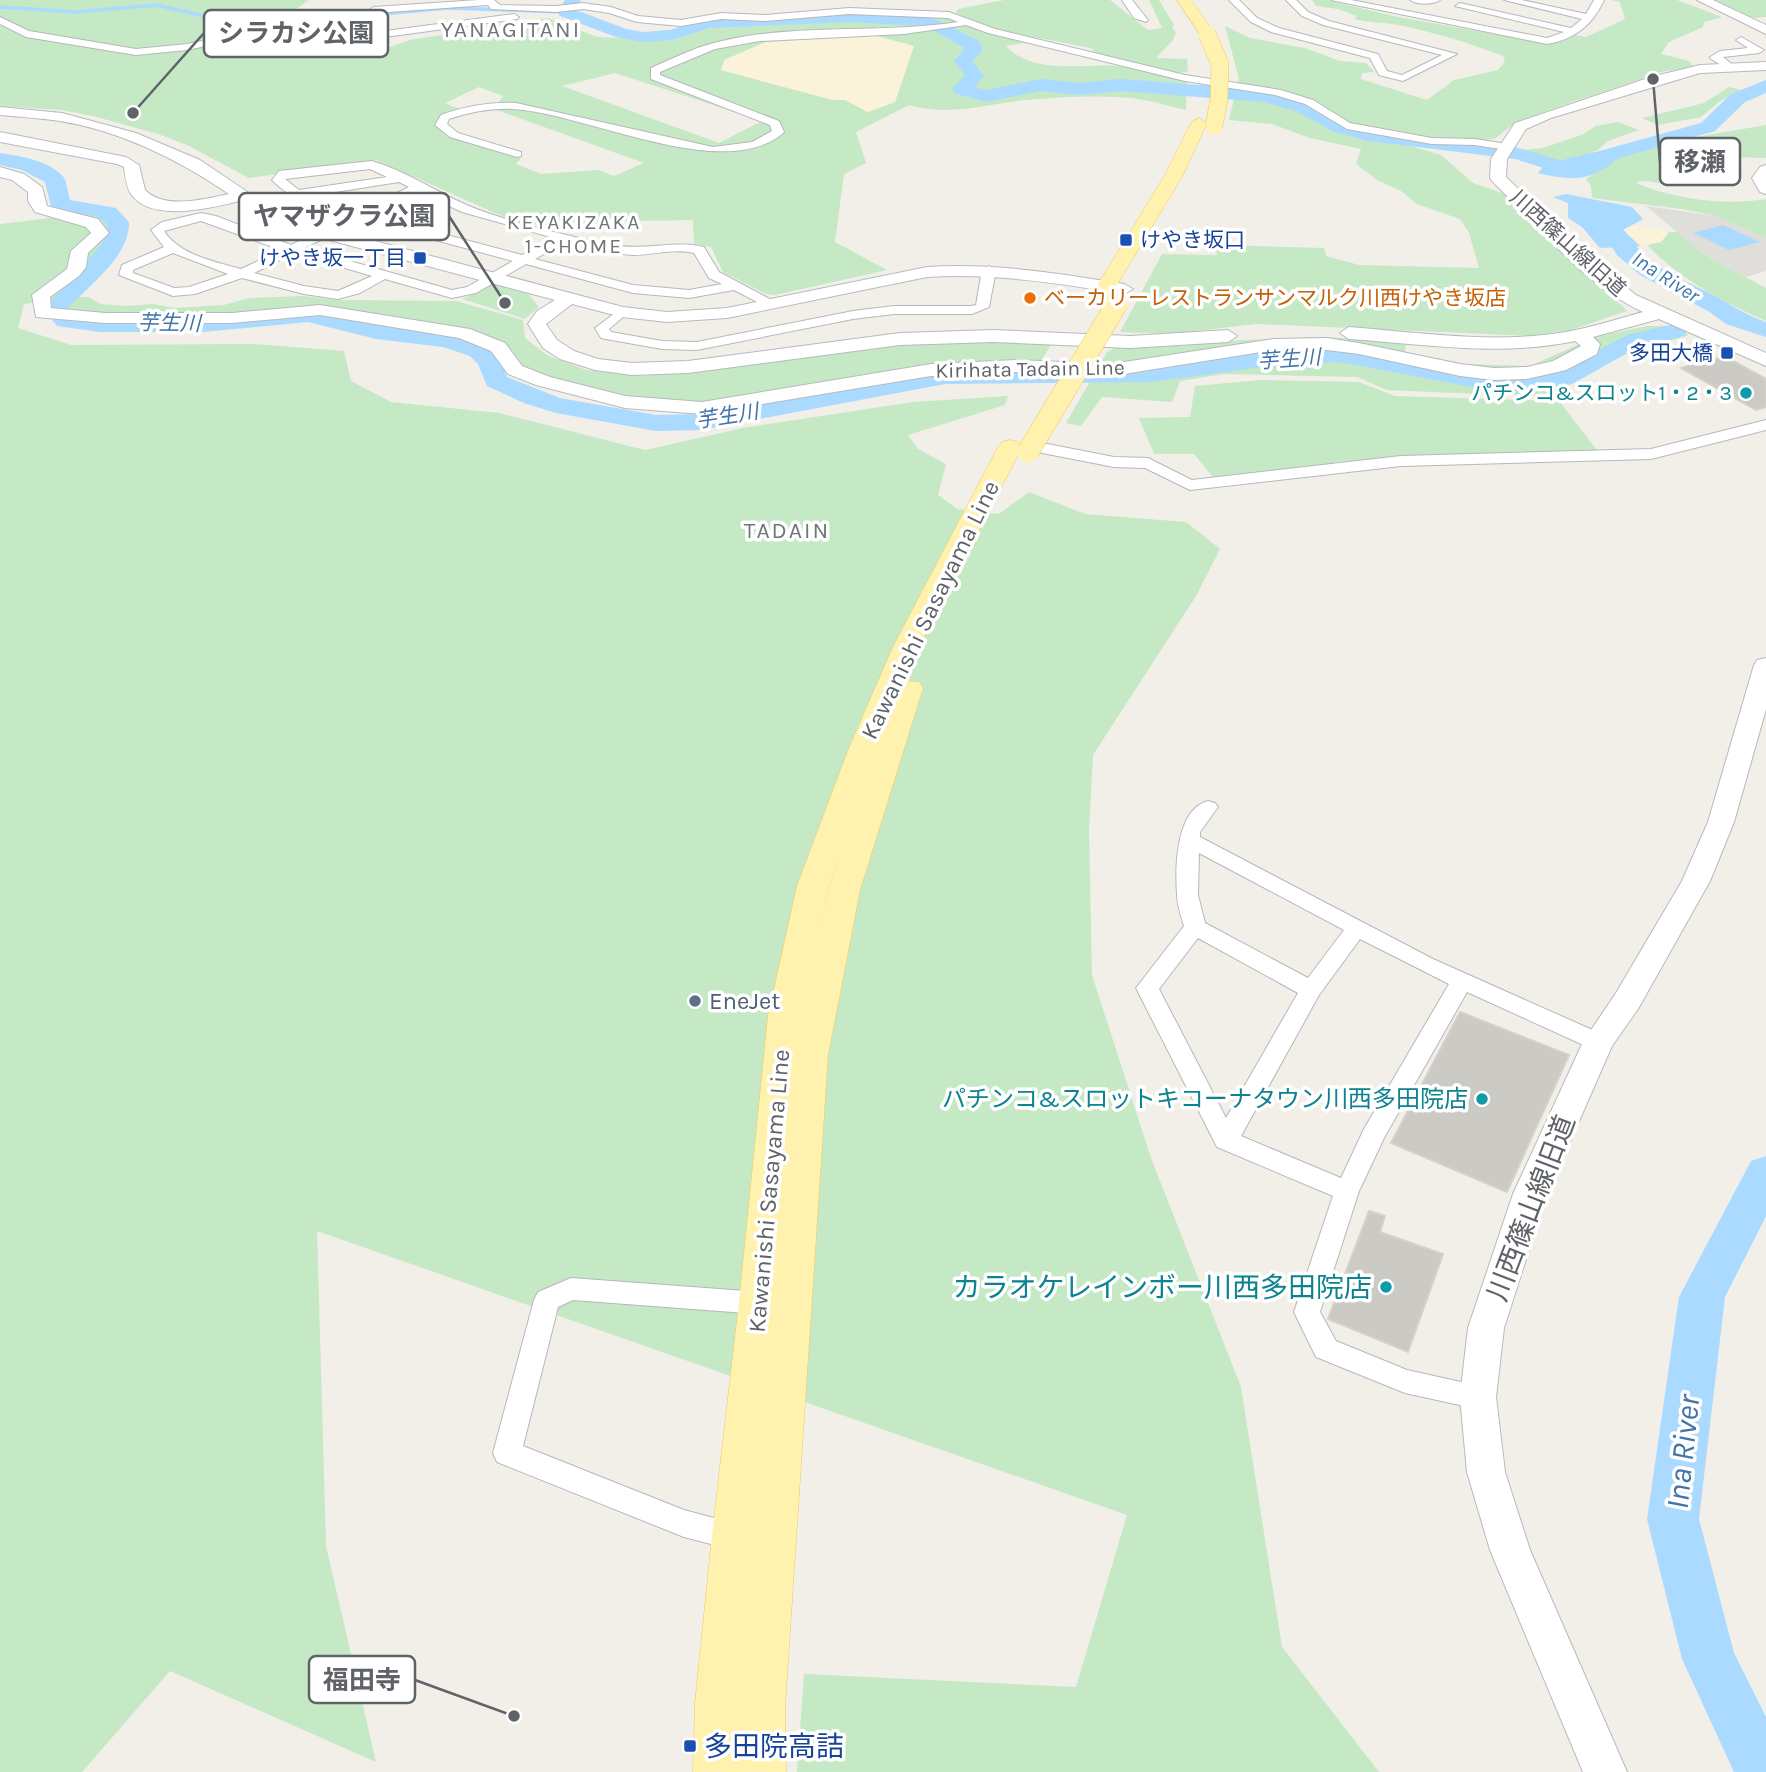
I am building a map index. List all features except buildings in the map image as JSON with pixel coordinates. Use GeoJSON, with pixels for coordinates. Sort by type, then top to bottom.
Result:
{"type":"FeatureCollection","features":[{"type":"Feature","properties":{"kind":"main road","name":"Kawanishi Sasayama Line"},"geometry":{"type":"LineString","coordinates":[[717,1772],[719,1704],[734,1536],[760,1303],[785,1016],[813,886],[863,748],[906,647],[1112,294],[1181,192],[1219,99],[1220,64],[1170,0]]}},
{"type":"Feature","properties":{"kind":"main road","name":"Kawanishi Sasayama Line"},"geometry":{"type":"LineString","coordinates":[[1184,0],[1199,34]]}},
{"type":"Feature","properties":{"kind":"main road","name":"Kawanishi Sasayama Line"},"geometry":{"type":"LineString","coordinates":[[762,1772],[761,1707],[811,1055],[844,890],[908,691],[1023,449]]}},
{"type":"Feature","properties":{"kind":"street"},"geometry":{"type":"LineString","coordinates":[[1127,0],[1137,16],[1143,20]]}},
{"type":"Feature","properties":{"kind":"street"},"geometry":{"type":"LineString","coordinates":[[1234,0],[1254,20],[1268,27],[1374,56],[1383,73],[1403,78],[1452,54],[1300,20],[1268,27]]}},
{"type":"Feature","properties":{"kind":"street"},"geometry":{"type":"LineString","coordinates":[[1291,0],[1300,20]]}},
{"type":"Feature","properties":{"kind":"street"},"geometry":{"type":"LineString","coordinates":[[1336,0],[1547,41],[1555,41],[1591,18],[1599,2],[1582,0]]}},
{"type":"Feature","properties":{"kind":"street"},"geometry":{"type":"LineString","coordinates":[[1415,0],[1435,0]]}},
{"type":"Feature","properties":{"kind":"street"},"geometry":{"type":"LineString","coordinates":[[1509,0],[1591,18]]}},
{"type":"Feature","properties":{"kind":"street"},"geometry":{"type":"LineString","coordinates":[[1703,0],[1766,30]]}},
{"type":"Feature","properties":{"kind":"street"},"geometry":{"type":"LineString","coordinates":[[374,10],[490,1],[500,8],[544,11]]}},
{"type":"Feature","properties":{"kind":"street"},"geometry":{"type":"LineString","coordinates":[[1440,19],[1464,3],[1571,31]]}},
{"type":"Feature","properties":{"kind":"street"},"geometry":{"type":"LineString","coordinates":[[0,20],[26,34],[136,52],[187,47],[245,36],[415,32],[583,6],[611,9],[637,19],[681,23],[721,16],[765,18],[849,10],[950,15],[992,31],[1185,78],[1277,92],[1309,102],[1347,126],[1432,141],[1475,142],[1505,150],[1520,126],[1546,115],[1700,69],[1766,66]]}},
{"type":"Feature","properties":{"kind":"street"},"geometry":{"type":"LineString","coordinates":[[517,154],[454,135],[441,125],[445,117],[462,110],[491,105],[516,106],[713,150],[741,149],[768,142],[778,132],[775,123],[655,77],[655,70],[730,42],[809,33],[937,29],[968,23]]}},
{"type":"Feature","properties":{"kind":"street"},"geometry":{"type":"LineString","coordinates":[[1730,67],[1715,57],[1720,54],[1759,50],[1741,40]]}},
{"type":"Feature","properties":{"kind":"street"},"geometry":{"type":"LineString","coordinates":[[0,111],[62,117],[131,136],[194,163],[240,197],[268,213],[324,233],[622,312],[667,317],[706,315],[927,272],[989,270],[1112,294]]}},
{"type":"Feature","properties":{"kind":"street"},"geometry":{"type":"LineString","coordinates":[[0,137],[121,160],[131,165],[139,194],[148,201],[172,205],[206,205],[240,197]]}},
{"type":"Feature","properties":{"kind":"street","name":"川西篠山線旧道"},"geometry":{"type":"LineString","coordinates":[[1505,150],[1499,159],[1497,177],[1588,267],[1630,299],[1658,313]]}},
{"type":"Feature","properties":{"kind":"street"},"geometry":{"type":"LineString","coordinates":[[735,286],[689,294],[633,289],[323,206],[297,194],[278,180],[283,174],[372,165],[466,209],[564,237],[634,251],[685,247],[699,250],[714,275],[772,304]]}},
{"type":"Feature","properties":{"kind":"street"},"geometry":{"type":"LineString","coordinates":[[1765,171],[1760,178],[1766,189]]}},
{"type":"Feature","properties":{"kind":"street","name":"Kirihata Tadain Line"},"geometry":{"type":"LineString","coordinates":[[0,172],[30,184],[36,190],[36,201],[41,209],[92,223],[101,233],[80,251],[77,270],[41,295],[40,311],[49,315],[232,318],[320,310],[426,325],[463,333],[498,347],[515,370],[543,381],[625,402],[702,408],[930,370],[1005,366],[1111,370],[1243,349],[1326,343],[1479,373],[1520,374],[1552,369],[1578,359],[1590,351],[1591,344],[1579,336]]}},
{"type":"Feature","properties":{"kind":"street"},"geometry":{"type":"LineString","coordinates":[[297,194],[402,178]]}},
{"type":"Feature","properties":{"kind":"street"},"geometry":{"type":"LineString","coordinates":[[173,248],[127,268],[126,275],[173,292],[190,291],[244,273],[419,187]]}},
{"type":"Feature","properties":{"kind":"street"},"geometry":{"type":"LineString","coordinates":[[383,275],[350,292],[335,295],[297,290],[173,248],[163,241],[157,230],[166,225],[201,217],[212,219],[233,230],[290,250],[383,275],[452,294],[471,290],[564,237]]}},
{"type":"Feature","properties":{"kind":"street"},"geometry":{"type":"LineString","coordinates":[[622,312],[602,328],[606,335],[662,345],[697,346],[853,315],[894,310],[972,310],[982,307],[989,270]]}},
{"type":"Feature","properties":{"kind":"street"},"geometry":{"type":"LineString","coordinates":[[568,299],[543,315],[537,324],[550,345],[567,355],[595,364],[632,369],[688,367],[900,339],[950,337],[1130,342],[1309,332],[1508,343],[1579,336],[1658,313],[1766,360]]}},
{"type":"Feature","properties":{"kind":"street"},"geometry":{"type":"LineString","coordinates":[[1023,449],[1114,462],[1148,463],[1189,485],[1401,461],[1651,454],[1742,432],[1766,423]]}},
{"type":"Feature","properties":{"kind":"street","name":"川西篠山線旧道"},"geometry":{"type":"LineString","coordinates":[[1605,1772],[1510,1550],[1486,1472],[1478,1397],[1486,1328],[1530,1194],[1598,1042],[1627,1001],[1696,881],[1721,822],[1766,665]]}},
{"type":"Feature","properties":{"kind":"street"},"geometry":{"type":"LineString","coordinates":[[1208,807],[1190,831],[1187,895],[1195,928],[1311,990]]}},
{"type":"Feature","properties":{"kind":"street"},"geometry":{"type":"LineString","coordinates":[[1190,840],[1462,981],[1598,1042]]}},
{"type":"Feature","properties":{"kind":"street"},"geometry":{"type":"LineString","coordinates":[[1195,928],[1147,988],[1226,1140],[1347,1191]]}},
{"type":"Feature","properties":{"kind":"street"},"geometry":{"type":"LineString","coordinates":[[1226,1140],[1311,990],[1357,928]]}},
{"type":"Feature","properties":{"kind":"street"},"geometry":{"type":"LineString","coordinates":[[1462,981],[1373,1136],[1347,1191],[1307,1312],[1326,1349],[1405,1381],[1478,1397]]}},
{"type":"Feature","properties":{"kind":"street"},"geometry":{"type":"LineString","coordinates":[[734,1536],[684,1523],[507,1453],[547,1300],[571,1289],[760,1303]]}},
{"type":"Feature","properties":{"kind":"shaded area"},"geometry":{"type":"Polygon","coordinates":[[[1646,206],[1716,216],[1766,238],[1766,271],[1746,277],[1703,254],[1646,206]]]}},
{"type":"Feature","properties":{"kind":"green space"},"geometry":{"type":"Polygon","coordinates":[[[0,0],[309,0],[295,10],[298,16],[360,22],[376,27],[337,30],[335,46],[390,47],[410,40],[548,18],[597,37],[648,39],[683,35],[721,21],[848,12],[948,17],[1028,42],[1006,46],[1017,55],[1044,65],[1126,67],[1187,81],[1186,110],[1144,100],[1100,97],[1026,100],[953,110],[909,105],[856,132],[866,163],[844,174],[835,242],[887,270],[775,295],[766,294],[723,272],[711,247],[694,244],[693,220],[573,222],[565,232],[502,216],[376,160],[249,178],[187,145],[158,134],[61,110],[0,106],[0,0]],[[721,70],[833,100],[845,100],[868,112],[895,102],[721,70]],[[615,73],[562,86],[719,143],[762,121],[615,73]],[[479,87],[445,103],[459,109],[443,114],[434,124],[444,133],[521,158],[516,164],[541,174],[598,170],[614,176],[644,163],[494,109],[503,96],[479,87]]]}},
{"type":"Feature","properties":{"kind":"green space"},"geometry":{"type":"Polygon","coordinates":[[[1004,0],[1110,0],[1148,30],[1162,28],[1149,0],[1159,0],[1176,33],[1156,58],[1187,59],[1188,72],[1174,73],[1097,55],[1091,48],[998,30],[956,13],[958,9],[1004,0]]]}},
{"type":"Feature","properties":{"kind":"green space"},"geometry":{"type":"Polygon","coordinates":[[[1312,0],[1327,0],[1393,16],[1550,44],[1574,35],[1586,37],[1625,19],[1620,2],[1611,0],[1677,0],[1722,17],[1704,22],[1703,27],[1669,42],[1661,54],[1689,61],[1694,68],[1665,71],[1566,104],[1517,122],[1494,139],[1415,144],[1414,147],[1441,155],[1473,183],[1508,195],[1627,311],[1571,330],[1530,336],[1256,324],[1169,334],[1120,332],[1162,254],[1217,255],[1215,245],[1324,248],[1326,256],[1359,265],[1479,268],[1469,233],[1460,219],[1417,204],[1401,191],[1377,180],[1356,164],[1361,149],[1310,138],[1272,124],[1229,120],[1239,79],[1225,26],[1250,38],[1305,48],[1340,61],[1366,63],[1374,72],[1362,73],[1361,79],[1427,100],[1454,80],[1498,70],[1505,62],[1503,56],[1464,42],[1392,24],[1354,19],[1357,16],[1338,9],[1316,6],[1312,0]]]}},
{"type":"Feature","properties":{"kind":"green space"},"geometry":{"type":"Polygon","coordinates":[[[1715,0],[1766,0],[1766,17],[1753,18],[1715,0]]]}},
{"type":"Feature","properties":{"kind":"green space"},"geometry":{"type":"Polygon","coordinates":[[[1729,87],[1742,90],[1719,102],[1701,117],[1658,125],[1642,118],[1704,103],[1729,87]]]}},
{"type":"Feature","properties":{"kind":"green space"},"geometry":{"type":"Polygon","coordinates":[[[1618,122],[1639,130],[1608,141],[1598,150],[1571,160],[1545,164],[1516,156],[1513,151],[1543,148],[1584,134],[1595,126],[1618,122]]]}},
{"type":"Feature","properties":{"kind":"green space"},"geometry":{"type":"Polygon","coordinates":[[[1766,125],[1766,158],[1727,157],[1700,166],[1743,175],[1739,179],[1673,179],[1677,185],[1646,181],[1636,183],[1700,200],[1734,202],[1766,199],[1766,238],[1716,216],[1592,198],[1591,186],[1586,179],[1620,157],[1667,142],[1766,125]]]}},
{"type":"Feature","properties":{"kind":"green space"},"geometry":{"type":"Polygon","coordinates":[[[101,212],[116,242],[92,265],[98,274],[59,297],[88,297],[101,304],[153,304],[174,308],[224,305],[249,298],[304,296],[336,300],[456,301],[523,320],[525,338],[547,355],[586,370],[644,376],[883,346],[967,342],[1051,344],[1039,365],[1004,362],[699,403],[610,394],[546,378],[507,361],[456,328],[425,333],[353,325],[317,313],[132,316],[74,310],[42,301],[24,304],[18,328],[71,345],[253,344],[344,351],[351,381],[391,402],[499,413],[645,450],[743,428],[913,402],[1008,396],[1005,405],[908,435],[918,449],[946,464],[938,495],[957,509],[999,514],[1029,492],[1085,514],[1186,522],[1220,549],[1196,596],[1093,755],[1089,830],[1092,975],[1151,1158],[1241,1387],[1282,1647],[1379,1772],[797,1772],[804,1674],[1076,1687],[1127,1515],[317,1231],[326,1546],[376,1762],[170,1671],[82,1772],[0,1772],[0,224],[101,212]]]}},
{"type":"Feature","properties":{"kind":"green space"},"geometry":{"type":"Polygon","coordinates":[[[1669,232],[1677,232],[1703,254],[1766,288],[1766,321],[1702,289],[1673,269],[1647,245],[1661,242],[1669,232]]]}},
{"type":"Feature","properties":{"kind":"green space"},"geometry":{"type":"Polygon","coordinates":[[[496,285],[528,294],[539,307],[525,319],[463,299],[488,286],[496,285]]]}},
{"type":"Feature","properties":{"kind":"green space"},"geometry":{"type":"Polygon","coordinates":[[[1647,326],[1669,326],[1689,335],[1612,359],[1550,397],[1387,390],[1357,377],[1224,374],[1180,381],[1172,402],[1102,397],[1081,426],[1066,423],[1107,352],[1117,347],[1183,346],[1216,341],[1324,337],[1406,342],[1405,352],[1465,364],[1530,366],[1595,337],[1647,326]]]}},
{"type":"Feature","properties":{"kind":"green space"},"geometry":{"type":"Polygon","coordinates":[[[1260,380],[1359,382],[1395,396],[1559,401],[1600,454],[1344,461],[1217,482],[1194,454],[1154,454],[1139,418],[1190,417],[1195,386],[1260,380]]]}},
{"type":"Feature","properties":{"kind":"sand"},"geometry":{"type":"Polygon","coordinates":[[[863,35],[914,46],[895,102],[868,112],[845,100],[833,100],[721,70],[724,60],[766,42],[863,35]]]}},
{"type":"Feature","properties":{"kind":"sand"},"geometry":{"type":"Polygon","coordinates":[[[1631,225],[1669,232],[1661,242],[1640,246],[1623,230],[1631,225]]]}},
{"type":"Feature","properties":{"kind":"water"},"geometry":{"type":"Polygon","coordinates":[[[1618,149],[1622,155],[1612,164],[1583,177],[1563,178],[1538,173],[1545,164],[1618,149]]]}},
{"type":"Feature","properties":{"kind":"water"},"geometry":{"type":"Polygon","coordinates":[[[1566,194],[1632,207],[1643,219],[1623,230],[1640,246],[1600,248],[1582,227],[1568,218],[1568,203],[1553,197],[1566,194]]]}},
{"type":"Feature","properties":{"kind":"water"},"geometry":{"type":"Polygon","coordinates":[[[1723,225],[1760,242],[1729,250],[1693,233],[1723,225]]]}},
{"type":"Feature","properties":{"kind":"waterway"},"geometry":{"type":"LineString","coordinates":[[573,0],[566,12],[622,33],[643,37],[672,35],[707,23],[848,17],[929,21],[973,45],[974,50],[963,61],[975,76],[961,89],[986,96],[1040,85],[1079,89],[1121,85],[1264,96],[1303,107],[1341,128],[1369,135],[1515,153],[1547,161],[1562,168]]}},
{"type":"Feature","properties":{"kind":"waterway"},"geometry":{"type":"LineString","coordinates":[[0,7],[76,12],[157,5],[204,16],[245,12],[307,21],[447,8],[566,12]]}},
{"type":"Feature","properties":{"kind":"waterway","name":"Ina River"},"geometry":{"type":"LineString","coordinates":[[1571,164],[1708,127],[1738,98],[1766,86]]}},
{"type":"Feature","properties":{"kind":"waterway","name":"芋生川"},"geometry":{"type":"LineString","coordinates":[[0,159],[29,166],[55,179],[60,205],[103,211],[118,222],[118,234],[111,247],[56,309],[65,321],[100,325],[203,325],[308,315],[376,332],[447,340],[479,351],[490,361],[496,381],[533,398],[556,405],[656,423],[701,422],[945,376],[996,373],[1151,374],[1292,355],[1340,355],[1463,379],[1513,384],[1538,383],[1575,374],[1630,342],[1675,331]]}},
{"type":"Feature","properties":{"kind":"waterway","name":"Ina River"},"geometry":{"type":"LineString","coordinates":[[1591,211],[1605,220],[1625,250],[1648,270],[1716,306],[1734,319],[1766,330]]}},
{"type":"Feature","properties":{"kind":"waterway","name":"Ina River"},"geometry":{"type":"LineString","coordinates":[[1763,1772],[1709,1659],[1673,1519],[1702,1297],[1766,1173]]}},
{"type":"Feature","properties":{"kind":"place","name":"移瀬"},"geometry":{"type":"Point","coordinates":[1653,79]}},
{"type":"Feature","properties":{"kind":"place","name":"シラカシ公園"},"geometry":{"type":"Point","coordinates":[133,113]}},
{"type":"Feature","properties":{"kind":"place","name":"けやき坂口"},"geometry":{"type":"Point","coordinates":[1126,240]}},
{"type":"Feature","properties":{"kind":"place","name":"けやき坂一丁目"},"geometry":{"type":"Point","coordinates":[420,258]}},
{"type":"Feature","properties":{"kind":"place","name":"ベーカリーレストランサンマルク川西けやき坂店"},"geometry":{"type":"Point","coordinates":[1030,298]}},
{"type":"Feature","properties":{"kind":"place","name":"ヤマザクラ公園"},"geometry":{"type":"Point","coordinates":[505,303]}},
{"type":"Feature","properties":{"kind":"place","name":"多田大橋"},"geometry":{"type":"Point","coordinates":[1727,353]}},
{"type":"Feature","properties":{"kind":"place","name":"パチンコ&スロット1・2・3"},"geometry":{"type":"Point","coordinates":[1746,393]}},
{"type":"Feature","properties":{"kind":"place","name":"EneJet"},"geometry":{"type":"Point","coordinates":[695,1001]}},
{"type":"Feature","properties":{"kind":"place","name":"パチンコ&スロットキコーナタウン川西多田院店"},"geometry":{"type":"Point","coordinates":[1482,1099]}},
{"type":"Feature","properties":{"kind":"place","name":"カラオケレインボー川西多田院店"},"geometry":{"type":"Point","coordinates":[1386,1287]}},
{"type":"Feature","properties":{"kind":"place","name":"福田寺"},"geometry":{"type":"Point","coordinates":[514,1716]}},
{"type":"Feature","properties":{"kind":"place","name":"多田院高詰"},"geometry":{"type":"Point","coordinates":[690,1746]}},
{"type":"Feature","properties":{"kind":"district","name":"YANAGITANI"},"geometry":{"type":"Point","coordinates":[511,29]}},
{"type":"Feature","properties":{"kind":"district","name":"KEYAKIZAKA 1-CHOME"},"geometry":{"type":"Point","coordinates":[574,234]}},
{"type":"Feature","properties":{"kind":"district","name":"TADAIN"},"geometry":{"type":"Point","coordinates":[787,530]}}]}
